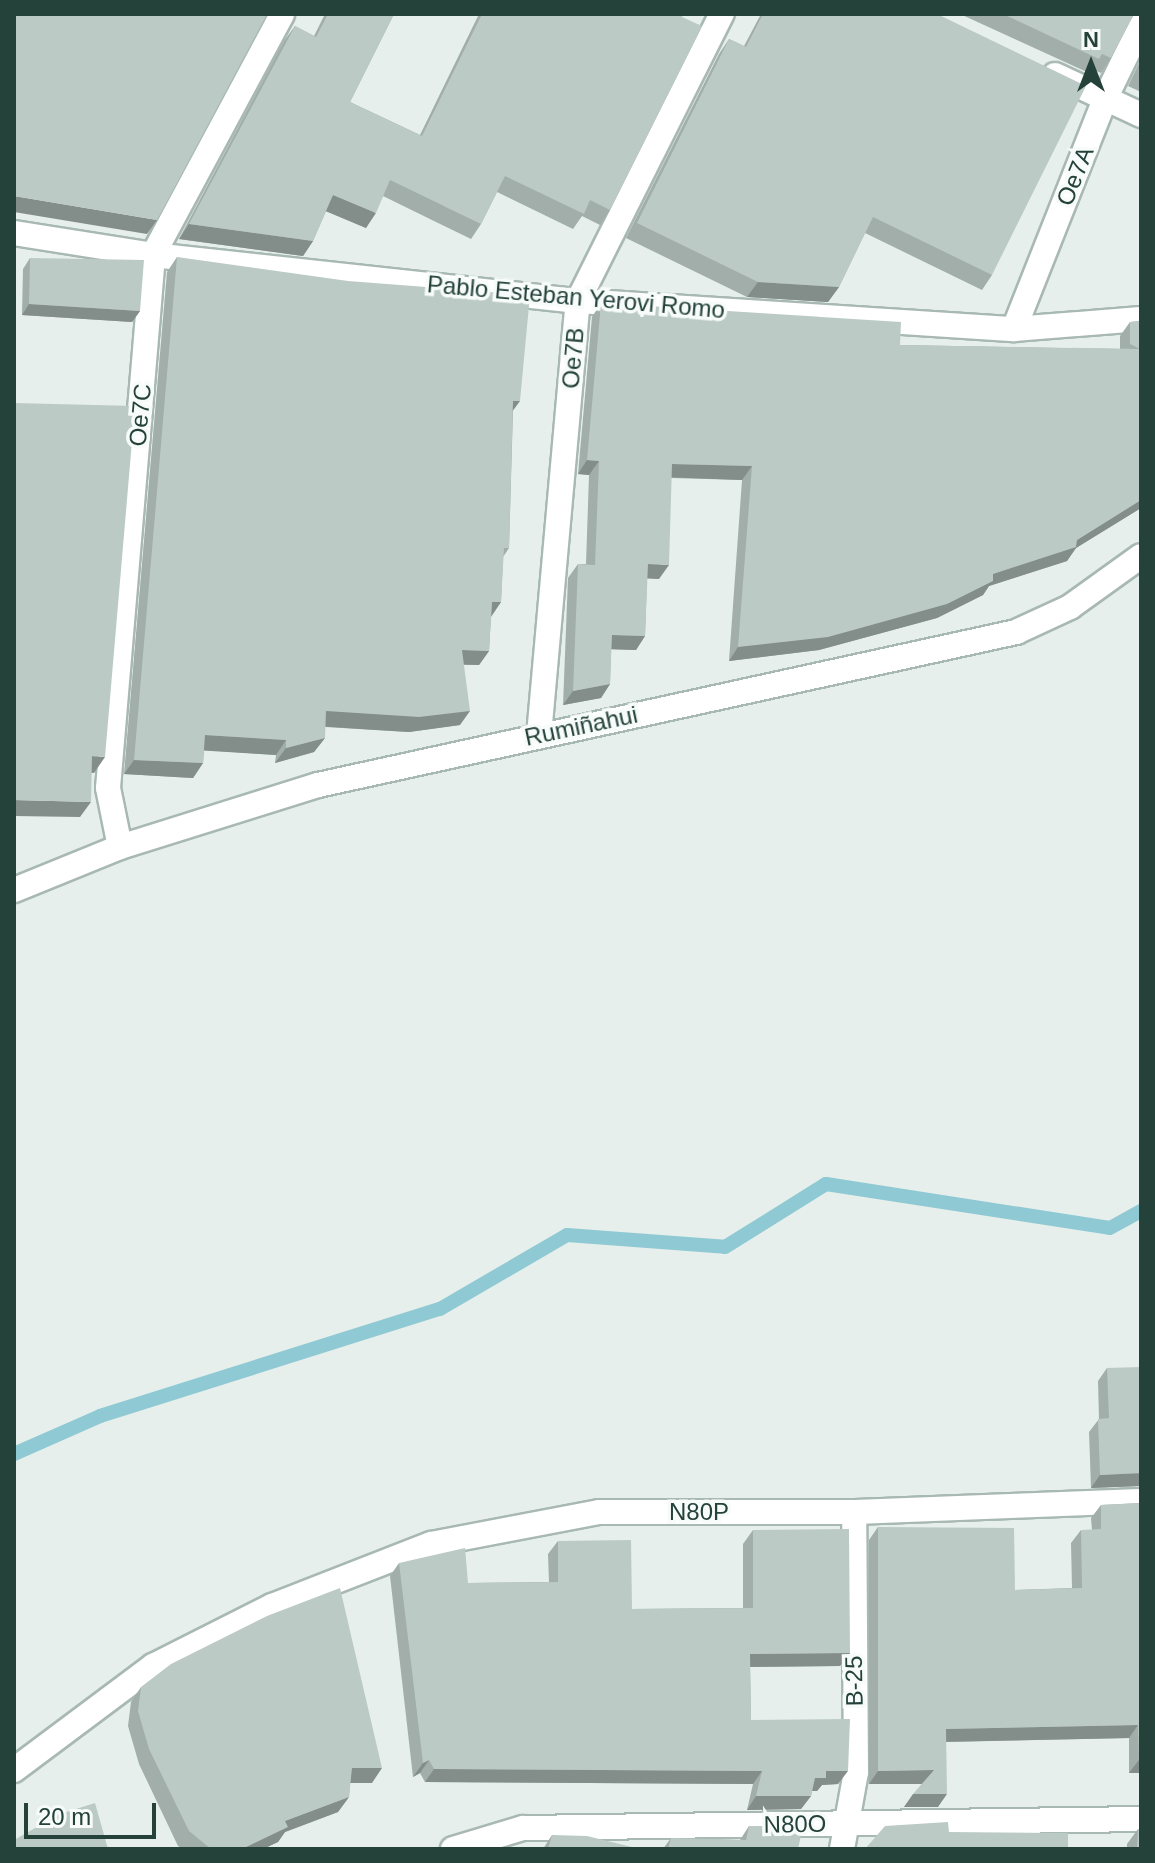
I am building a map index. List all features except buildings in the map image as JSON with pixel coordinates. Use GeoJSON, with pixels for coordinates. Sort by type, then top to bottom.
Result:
{"type":"FeatureCollection","features":[{"type":"Feature","properties":{"kind":"street","name":"Oe7C"},"geometry":{"type":"LineString","coordinates":[[120,847],[108,788],[153,255],[282,14]]}},
{"type":"Feature","properties":{"kind":"street","name":"Oe7B"},"geometry":{"type":"LineString","coordinates":[[539,735],[578,301],[722,14]]}},
{"type":"Feature","properties":{"kind":"street","name":"Oe7A"},"geometry":{"type":"LineString","coordinates":[[1014,329],[1105,99],[1141,25]]}},
{"type":"Feature","properties":{"kind":"street"},"geometry":{"type":"LineString","coordinates":[[1038,66],[1141,115]]}},
{"type":"Feature","properties":{"kind":"street","name":"Pablo Esteban Yerovi Romo"},"geometry":{"type":"LineString","coordinates":[[14,233],[153,255],[578,301],[1014,329],[1141,319]]}},
{"type":"Feature","properties":{"kind":"street","name":"Rumiñahui"},"geometry":{"type":"LineString","coordinates":[[14,890],[120,847],[318,785],[1016,632],[1070,607],[1141,556]]}},
{"type":"Feature","properties":{"kind":"street","name":"N80P"},"geometry":{"type":"LineString","coordinates":[[14,1770],[153,1666],[272,1606],[431,1544],[599,1512],[854,1512],[1141,1501]]}},
{"type":"Feature","properties":{"kind":"street","name":"B-25"},"geometry":{"type":"LineString","coordinates":[[842,1849],[856,1772],[854,1512]]}},
{"type":"Feature","properties":{"kind":"street","name":"N80O"},"geometry":{"type":"LineString","coordinates":[[453,1849],[520,1838],[848,1823],[1141,1819]]}},
{"type":"Feature","properties":{"kind":"waterway"},"geometry":{"type":"LineString","coordinates":[[14,1454],[100,1416],[440,1309],[567,1235],[725,1247],[826,1184],[1110,1228],[1141,1211]]}}]}
